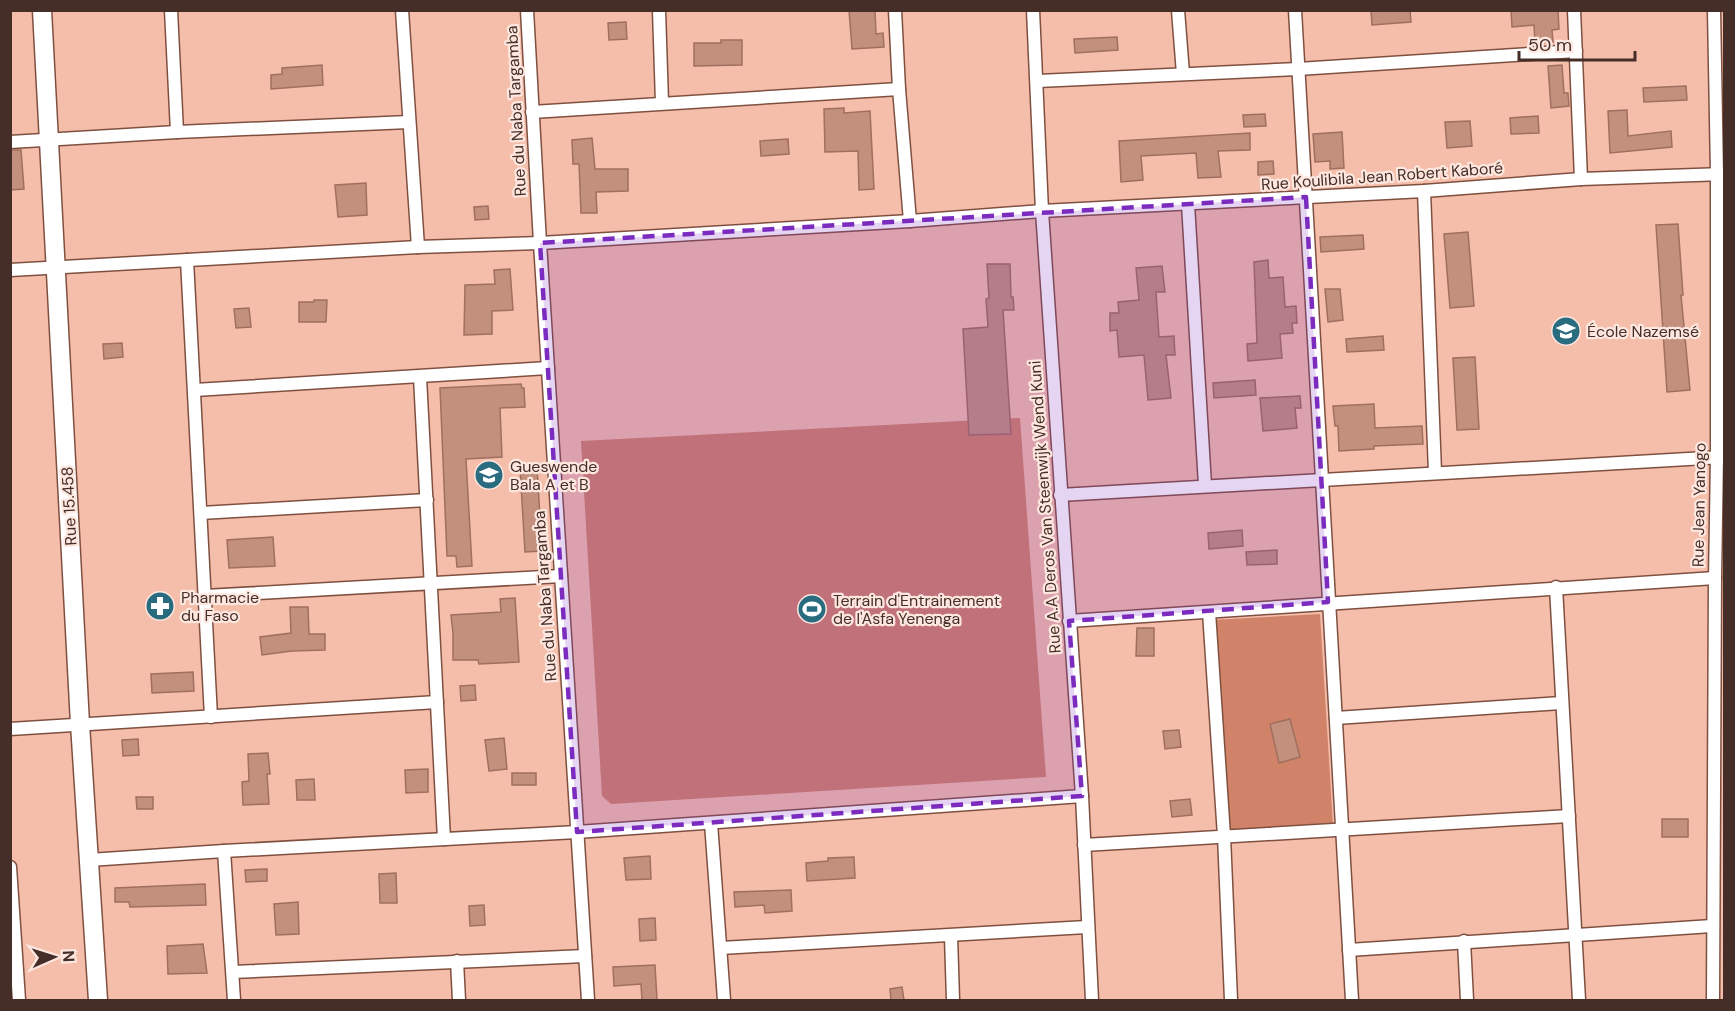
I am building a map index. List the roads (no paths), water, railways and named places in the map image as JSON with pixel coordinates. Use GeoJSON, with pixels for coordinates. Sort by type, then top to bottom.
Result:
{"type":"FeatureCollection","features":[{"type":"Feature","properties":{"kind":"main road","name":"Rue 15.458"},"geometry":{"type":"LineString","coordinates":[[42,10],[80,724],[98,1000]]}},
{"type":"Feature","properties":{"kind":"street"},"geometry":{"type":"LineString","coordinates":[[177,10],[171,11],[177,132]]}},
{"type":"Feature","properties":{"kind":"street"},"geometry":{"type":"LineString","coordinates":[[402,10],[418,247]]}},
{"type":"Feature","properties":{"kind":"street","name":"Rue du Naba Targamba"},"geometry":{"type":"LineString","coordinates":[[527,10],[588,1000]]}},
{"type":"Feature","properties":{"kind":"street"},"geometry":{"type":"LineString","coordinates":[[658,10],[662,103]]}},
{"type":"Feature","properties":{"kind":"street"},"geometry":{"type":"LineString","coordinates":[[895,10],[910,222]]}},
{"type":"Feature","properties":{"kind":"street","name":"Rue A.A Deros Van Steenwijk Wend Kuni"},"geometry":{"type":"LineString","coordinates":[[1033,10],[1038,81],[1042,211],[1082,796],[1092,1000]]}},
{"type":"Feature","properties":{"kind":"street"},"geometry":{"type":"LineString","coordinates":[[1178,10],[1183,74]]}},
{"type":"Feature","properties":{"kind":"street"},"geometry":{"type":"LineString","coordinates":[[1295,10],[1352,1000]]}},
{"type":"Feature","properties":{"kind":"street"},"geometry":{"type":"LineString","coordinates":[[1574,10],[1581,179]]}},
{"type":"Feature","properties":{"kind":"street","name":"Rue Jean Yanogo"},"geometry":{"type":"LineString","coordinates":[[1713,1000],[1712,926],[1719,879],[1720,752],[1715,578],[1721,457],[1721,174],[1714,10]]}},
{"type":"Feature","properties":{"kind":"street"},"geometry":{"type":"LineString","coordinates":[[1038,81],[1298,69],[1576,51]]}},
{"type":"Feature","properties":{"kind":"street"},"geometry":{"type":"LineString","coordinates":[[532,112],[899,89]]}},
{"type":"Feature","properties":{"kind":"street"},"geometry":{"type":"LineString","coordinates":[[10,142],[408,122]]}},
{"type":"Feature","properties":{"kind":"street","name":"Rue Koulibila Jean Robert Kaboré"},"geometry":{"type":"LineString","coordinates":[[10,270],[910,222],[1042,211],[1581,179],[1721,174]]}},
{"type":"Feature","properties":{"kind":"street"},"geometry":{"type":"LineString","coordinates":[[1424,190],[1435,472]]}},
{"type":"Feature","properties":{"kind":"street"},"geometry":{"type":"LineString","coordinates":[[1188,204],[1205,485]]}},
{"type":"Feature","properties":{"kind":"street"},"geometry":{"type":"LineString","coordinates":[[187,260],[211,717]]}},
{"type":"Feature","properties":{"kind":"street"},"geometry":{"type":"LineString","coordinates":[[195,390],[548,368]]}},
{"type":"Feature","properties":{"kind":"street"},"geometry":{"type":"LineString","coordinates":[[420,377],[444,839]]}},
{"type":"Feature","properties":{"kind":"street"},"geometry":{"type":"LineString","coordinates":[[1060,495],[1721,457]]}},
{"type":"Feature","properties":{"kind":"street"},"geometry":{"type":"LineString","coordinates":[[201,513],[427,500]]}},
{"type":"Feature","properties":{"kind":"street"},"geometry":{"type":"LineString","coordinates":[[205,596],[561,576]]}},
{"type":"Feature","properties":{"kind":"street"},"geometry":{"type":"LineString","coordinates":[[1069,621],[1715,578]]}},
{"type":"Feature","properties":{"kind":"street"},"geometry":{"type":"LineString","coordinates":[[1556,587],[1579,1000]]}},
{"type":"Feature","properties":{"kind":"street"},"geometry":{"type":"LineString","coordinates":[[1209,612],[1224,836],[1231,1000]]}},
{"type":"Feature","properties":{"kind":"street"},"geometry":{"type":"LineString","coordinates":[[10,729],[437,702]]}},
{"type":"Feature","properties":{"kind":"street"},"geometry":{"type":"LineString","coordinates":[[1336,718],[1561,703]]}},
{"type":"Feature","properties":{"kind":"street"},"geometry":{"type":"LineString","coordinates":[[88,860],[577,832],[1082,796]]}},
{"type":"Feature","properties":{"kind":"street"},"geometry":{"type":"LineString","coordinates":[[1084,845],[1569,816]]}},
{"type":"Feature","properties":{"kind":"street"},"geometry":{"type":"LineString","coordinates":[[711,823],[724,1000]]}},
{"type":"Feature","properties":{"kind":"street"},"geometry":{"type":"LineString","coordinates":[[224,851],[234,1000]]}},
{"type":"Feature","properties":{"kind":"street"},"geometry":{"type":"LineString","coordinates":[[10,867],[19,1000]]}},
{"type":"Feature","properties":{"kind":"street"},"geometry":{"type":"LineString","coordinates":[[1349,950],[1712,926]]}},
{"type":"Feature","properties":{"kind":"street"},"geometry":{"type":"LineString","coordinates":[[721,948],[1087,927]]}},
{"type":"Feature","properties":{"kind":"street"},"geometry":{"type":"LineString","coordinates":[[951,936],[953,1000]]}},
{"type":"Feature","properties":{"kind":"street"},"geometry":{"type":"LineString","coordinates":[[1464,941],[1467,1000]]}},
{"type":"Feature","properties":{"kind":"street"},"geometry":{"type":"LineString","coordinates":[[233,972],[585,956]]}},
{"type":"Feature","properties":{"kind":"street"},"geometry":{"type":"LineString","coordinates":[[457,961],[459,1000]]}},
{"type":"Feature","properties":{"kind":"place","name":"École Nazemsé"},"geometry":{"type":"Point","coordinates":[1566,331]}},
{"type":"Feature","properties":{"kind":"place","name":"Gueswende Bala A et B"},"geometry":{"type":"Point","coordinates":[489,475]}},
{"type":"Feature","properties":{"kind":"place","name":"Pharmacie du Faso"},"geometry":{"type":"Point","coordinates":[160,606]}},
{"type":"Feature","properties":{"kind":"place","name":"Terrain d'Entrainement de l'Asfa Yenenga"},"geometry":{"type":"Point","coordinates":[812,609]}}]}
